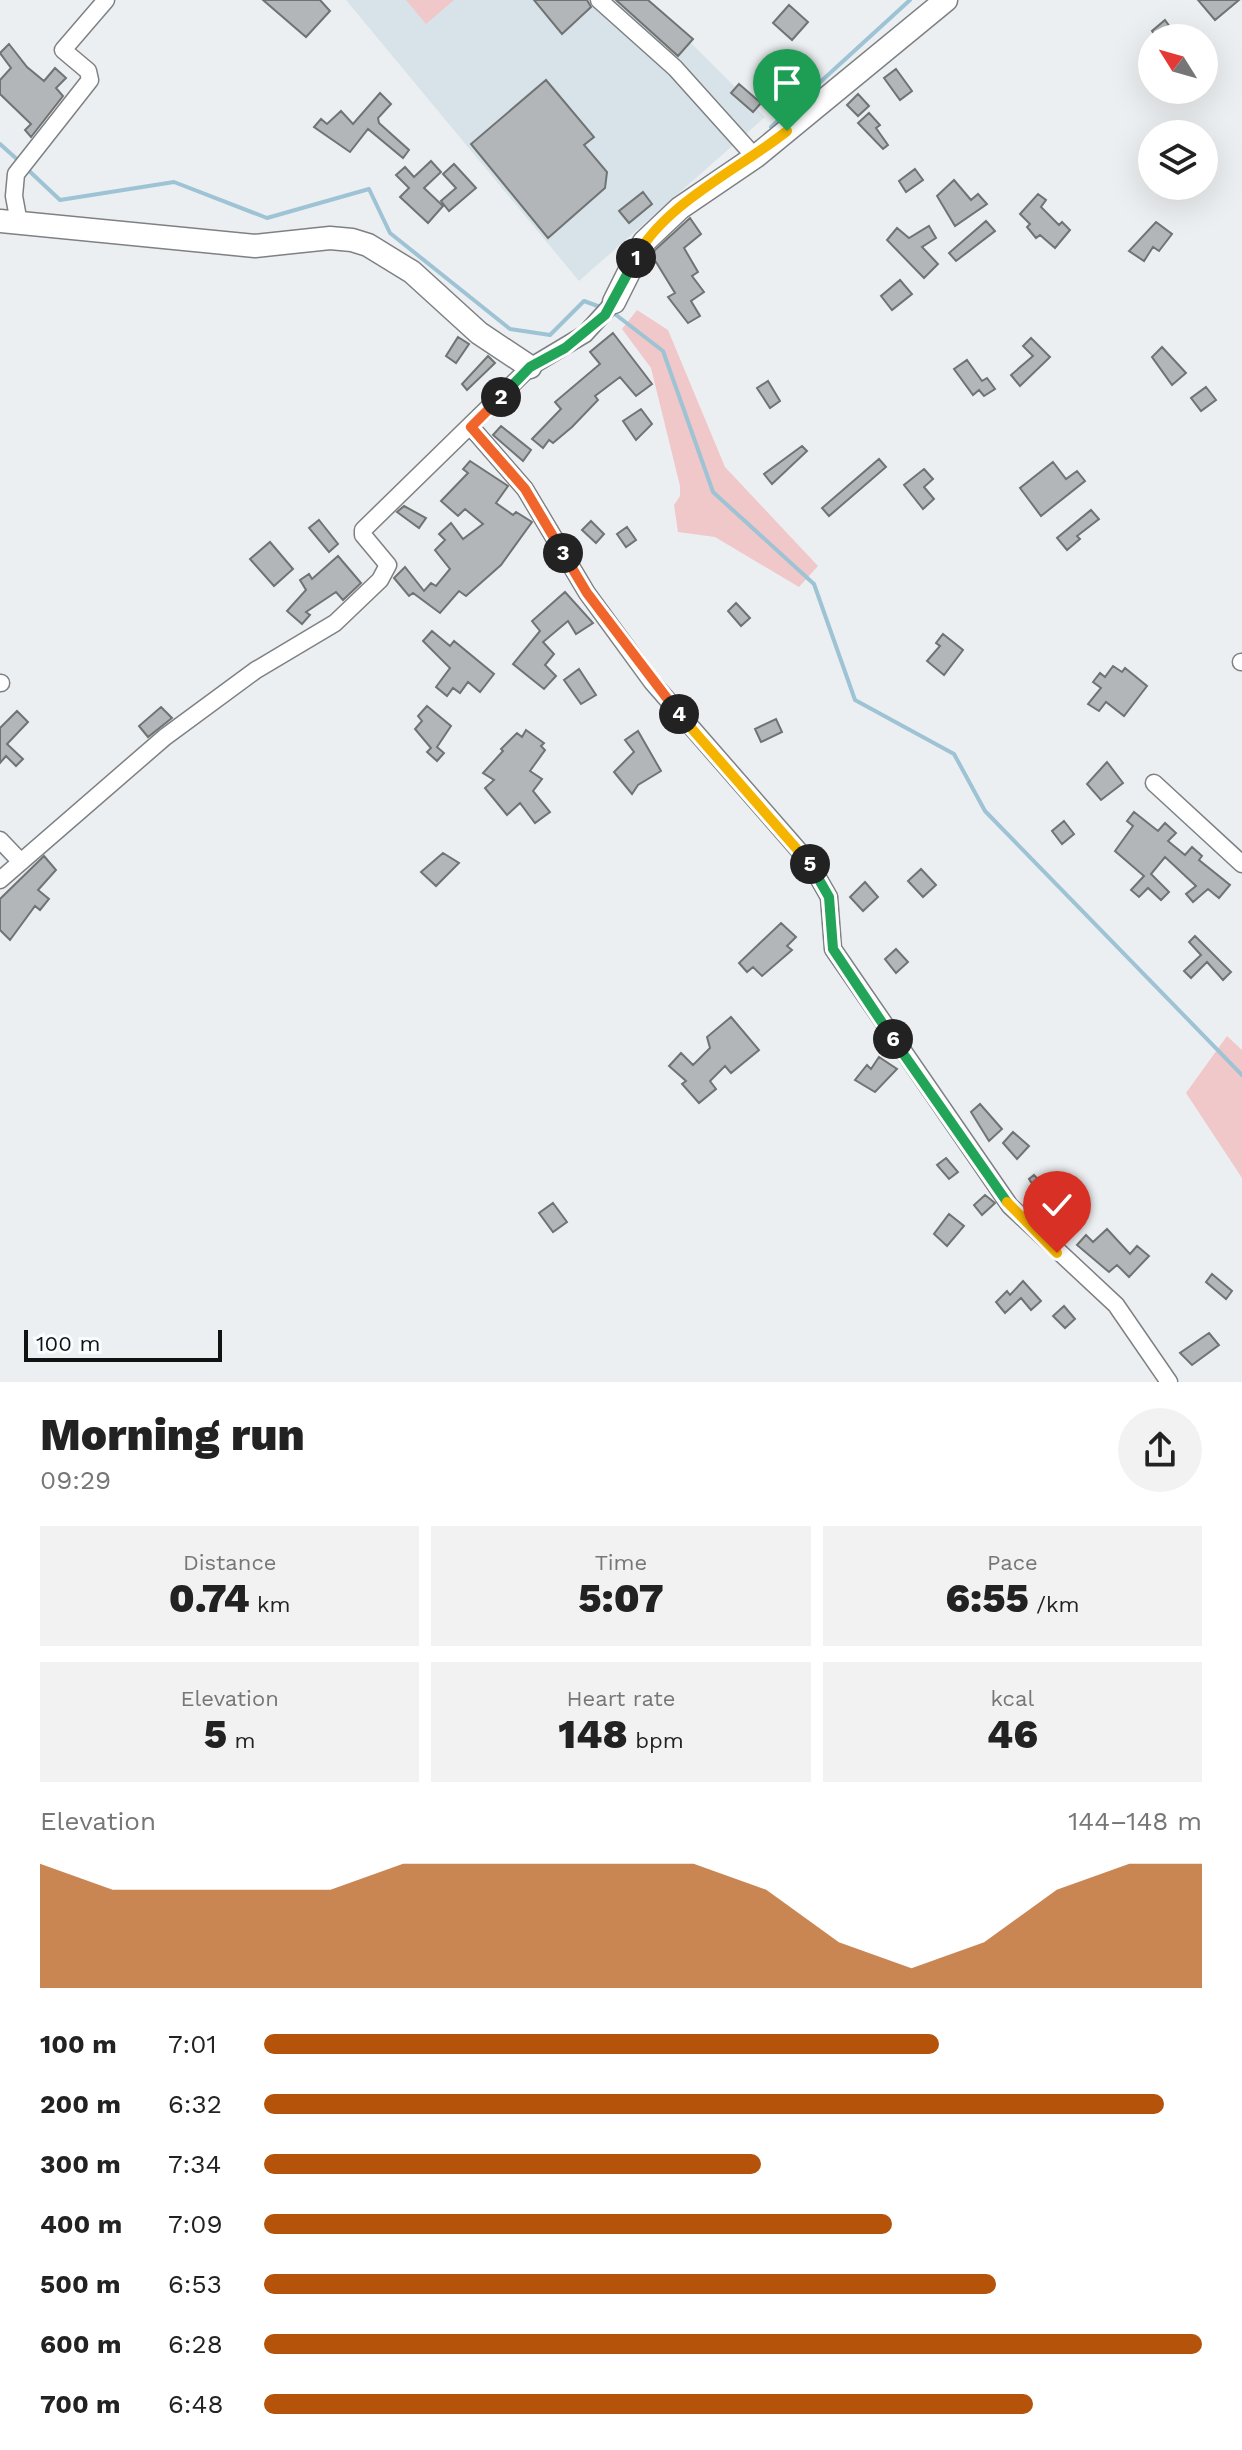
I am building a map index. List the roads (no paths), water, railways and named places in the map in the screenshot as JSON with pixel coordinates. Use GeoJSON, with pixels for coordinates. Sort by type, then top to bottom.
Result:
{"type":"FeatureCollection","features":[{"type":"Feature","properties":{"kind":"street"},"geometry":{"type":"LineString","coordinates":[[106,0],[63,50],[88,71],[89,83],[16,174],[9,222],[255,246],[330,238],[352,240],[368,245],[412,272],[479,333],[530,367]]}},
{"type":"Feature","properties":{"kind":"street"},"geometry":{"type":"LineString","coordinates":[[599,0],[675,68],[755,157]]}},
{"type":"Feature","properties":{"kind":"street"},"geometry":{"type":"LineString","coordinates":[[0,880],[165,737],[256,670],[335,623],[380,580],[388,565],[363,535],[363,530],[530,367],[565,348],[610,308],[644,242],[680,208],[755,157],[946,0]]}},
{"type":"Feature","properties":{"kind":"street"},"geometry":{"type":"LineString","coordinates":[[471,427],[525,489],[587,593],[652,682],[809,862],[829,897],[833,949],[1010,1206],[1116,1305],[1169,1382]]}},
{"type":"Feature","properties":{"kind":"street"},"geometry":{"type":"LineString","coordinates":[[1154,783],[1242,864]]}},
{"type":"Feature","properties":{"kind":"street"},"geometry":{"type":"LineString","coordinates":[[0,840],[21,862]]}},
{"type":"Feature","properties":{"kind":"waterway"},"geometry":{"type":"LineString","coordinates":[[771,127],[910,0]]}},
{"type":"Feature","properties":{"kind":"waterway"},"geometry":{"type":"LineString","coordinates":[[0,144],[19,161]]}},
{"type":"Feature","properties":{"kind":"waterway"},"geometry":{"type":"LineString","coordinates":[[25,167],[60,200],[174,182],[267,218],[369,189],[390,233],[510,329],[550,335],[584,301],[603,308]]}},
{"type":"Feature","properties":{"kind":"waterway"},"geometry":{"type":"LineString","coordinates":[[611,311],[663,351],[713,492],[814,584],[855,700],[954,754],[985,811],[1242,1075]]}}]}
